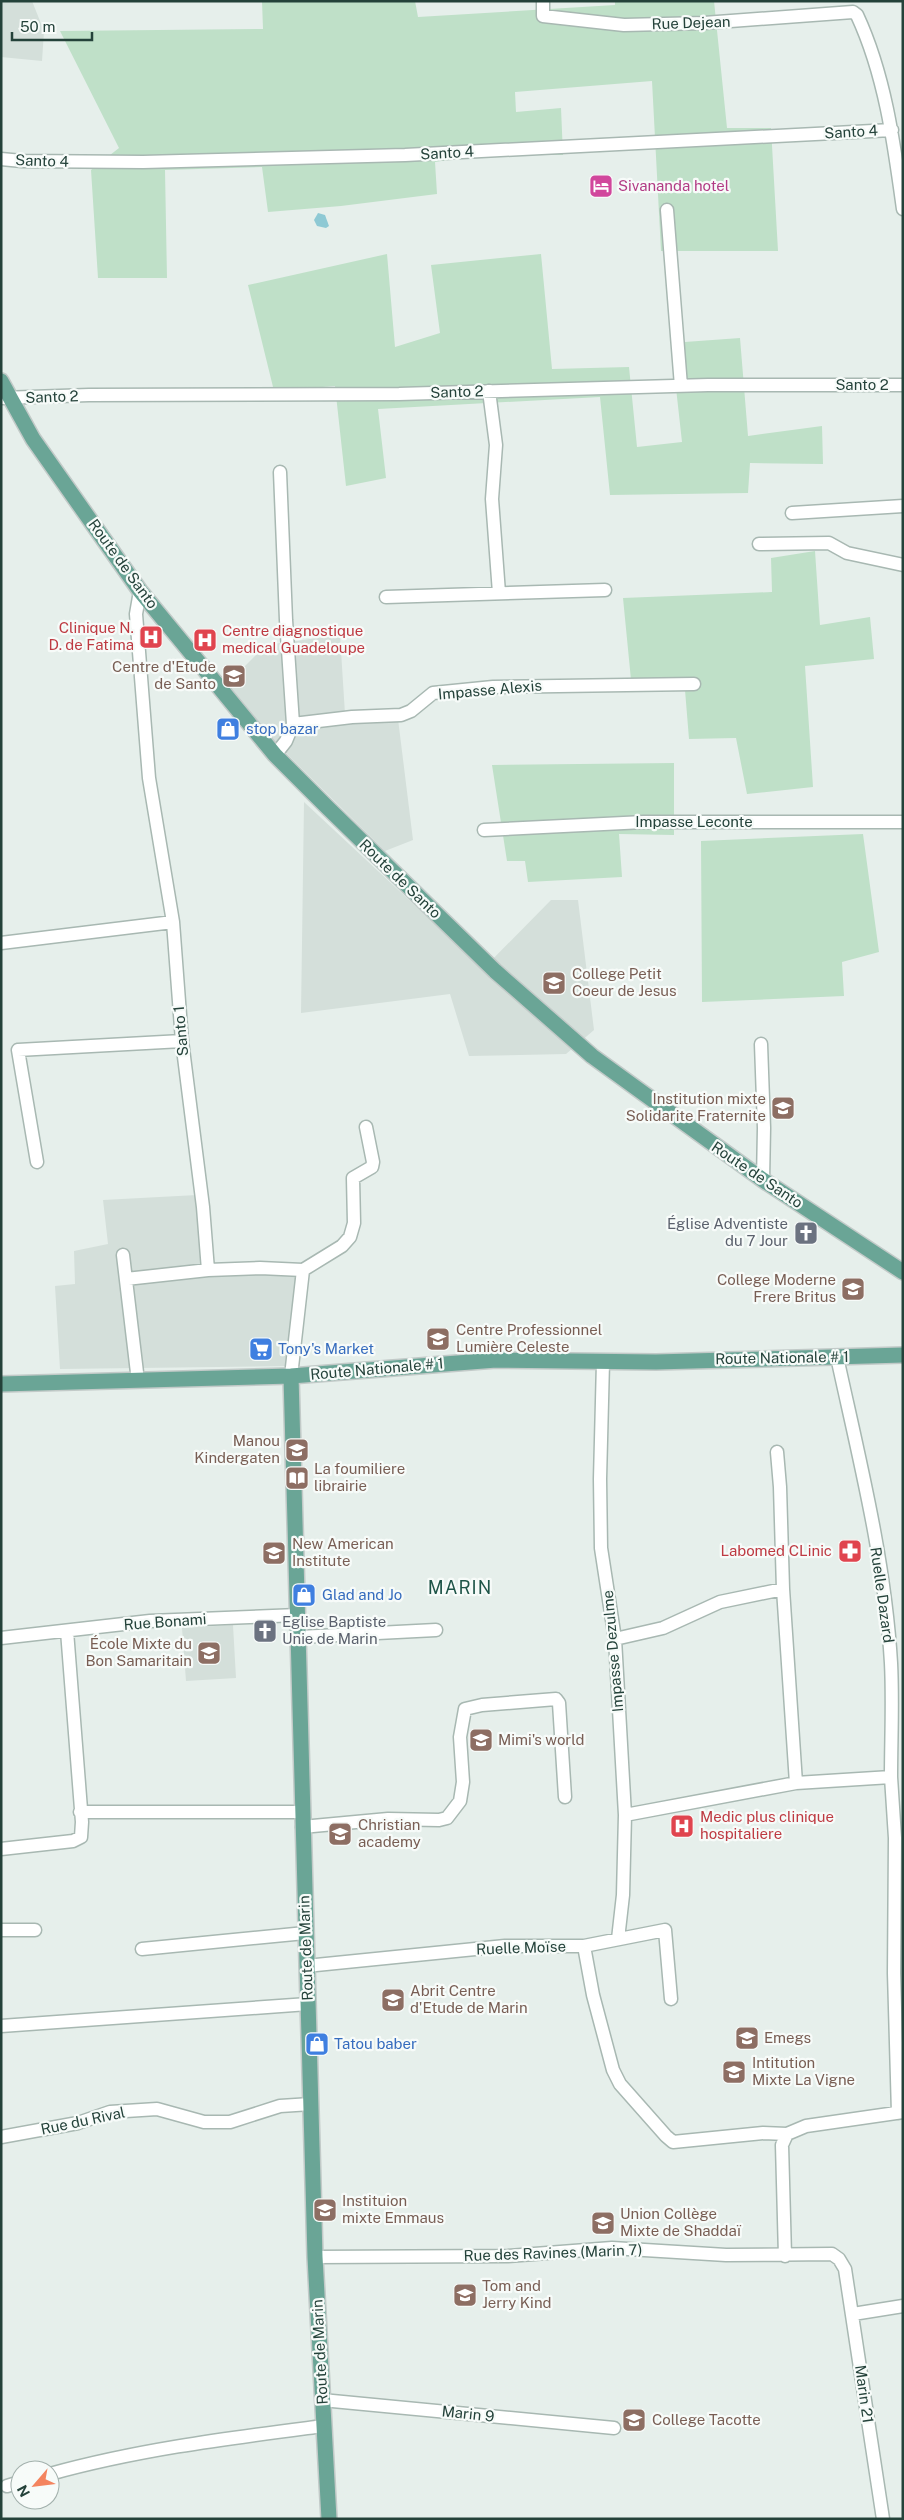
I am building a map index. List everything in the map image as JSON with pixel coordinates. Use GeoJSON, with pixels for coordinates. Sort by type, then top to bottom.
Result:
{"type":"FeatureCollection","features":[{"type":"Feature","properties":{"kind":"main road","name":"Route de Santo"},"geometry":{"type":"LineString","coordinates":[[1,381],[6,398],[33,440],[140,591],[275,755],[495,971],[592,1056],[763,1180],[903,1272]]}},
{"type":"Feature","properties":{"kind":"main road","name":"Route Nationale # 1"},"geometry":{"type":"LineString","coordinates":[[1,1384],[290,1376],[496,1360],[603,1362],[903,1355]]}},
{"type":"Feature","properties":{"kind":"main road","name":"Route de Marin"},"geometry":{"type":"LineString","coordinates":[[290,1376],[299,1637],[302,1819],[315,2257],[329,2519]]}},
{"type":"Feature","properties":{"kind":"street","name":"Rue Dejean"},"geometry":{"type":"LineString","coordinates":[[543,1],[543,16],[624,25],[704,23],[853,12],[857,15],[869,42],[892,130]]}},
{"type":"Feature","properties":{"kind":"street","name":"Santo 4"},"geometry":{"type":"LineString","coordinates":[[1,159],[22,161],[143,162],[405,155],[892,130]]}},
{"type":"Feature","properties":{"kind":"street"},"geometry":{"type":"LineString","coordinates":[[892,130],[903,209]]}},
{"type":"Feature","properties":{"kind":"street"},"geometry":{"type":"LineString","coordinates":[[667,210],[681,386]]}},
{"type":"Feature","properties":{"kind":"street","name":"Santo 2"},"geometry":{"type":"LineString","coordinates":[[6,398],[89,395],[399,394],[681,386],[903,385]]}},
{"type":"Feature","properties":{"kind":"street"},"geometry":{"type":"LineString","coordinates":[[489,391],[496,445],[492,499],[499,593]]}},
{"type":"Feature","properties":{"kind":"street"},"geometry":{"type":"LineString","coordinates":[[275,755],[286,741],[293,724],[286,620],[280,472]]}},
{"type":"Feature","properties":{"kind":"street"},"geometry":{"type":"LineString","coordinates":[[792,513],[903,506]]}},
{"type":"Feature","properties":{"kind":"street"},"geometry":{"type":"LineString","coordinates":[[760,544],[829,543],[847,553],[903,565]]}},
{"type":"Feature","properties":{"kind":"street"},"geometry":{"type":"LineString","coordinates":[[386,597],[605,590]]}},
{"type":"Feature","properties":{"kind":"street","name":"Santo 1"},"geometry":{"type":"LineString","coordinates":[[140,591],[136,614],[149,778],[173,922],[182,1041],[203,1207],[208,1270]]}},
{"type":"Feature","properties":{"kind":"street","name":"Impasse Alexis"},"geometry":{"type":"LineString","coordinates":[[293,724],[352,717],[401,715],[433,694],[493,686],[694,684]]}},
{"type":"Feature","properties":{"kind":"street","name":"Impasse Leconte"},"geometry":{"type":"LineString","coordinates":[[484,830],[644,822],[903,822]]}},
{"type":"Feature","properties":{"kind":"street"},"geometry":{"type":"LineString","coordinates":[[1,943],[173,922]]}},
{"type":"Feature","properties":{"kind":"street"},"geometry":{"type":"LineString","coordinates":[[37,1162],[18,1050],[182,1041]]}},
{"type":"Feature","properties":{"kind":"street"},"geometry":{"type":"LineString","coordinates":[[761,1044],[763,1180]]}},
{"type":"Feature","properties":{"kind":"street"},"geometry":{"type":"LineString","coordinates":[[126,1278],[208,1270],[260,1268],[303,1270],[342,1246],[354,1229],[353,1178],[372,1167],[373,1162],[366,1127]]}},
{"type":"Feature","properties":{"kind":"street"},"geometry":{"type":"LineString","coordinates":[[123,1255],[138,1381]]}},
{"type":"Feature","properties":{"kind":"street"},"geometry":{"type":"LineString","coordinates":[[290,1376],[303,1270]]}},
{"type":"Feature","properties":{"kind":"street","name":"Ruelle Dazard"},"geometry":{"type":"LineString","coordinates":[[837,1357],[869,1504],[882,1585],[891,1663],[892,1777],[895,1838],[894,1973],[901,2113]]}},
{"type":"Feature","properties":{"kind":"street","name":"Impasse Dezulme"},"geometry":{"type":"LineString","coordinates":[[603,1362],[600,1478],[601,1548],[615,1639],[625,1814],[623,1895],[618,1939]]}},
{"type":"Feature","properties":{"kind":"street"},"geometry":{"type":"LineString","coordinates":[[777,1452],[781,1496],[783,1589],[796,1782]]}},
{"type":"Feature","properties":{"kind":"street"},"geometry":{"type":"LineString","coordinates":[[615,1639],[663,1628],[720,1602],[783,1589]]}},
{"type":"Feature","properties":{"kind":"street","name":"Rue Bonami"},"geometry":{"type":"LineString","coordinates":[[1,1638],[150,1621],[298,1615]]}},
{"type":"Feature","properties":{"kind":"street"},"geometry":{"type":"LineString","coordinates":[[299,1637],[436,1630]]}},
{"type":"Feature","properties":{"kind":"street"},"geometry":{"type":"LineString","coordinates":[[1,1849],[73,1841],[81,1837],[68,1631]]}},
{"type":"Feature","properties":{"kind":"street"},"geometry":{"type":"LineString","coordinates":[[80,1812],[302,1819],[439,1820],[447,1818],[460,1801],[463,1782],[460,1736],[465,1709],[482,1705],[556,1699],[560,1703],[565,1797]]}},
{"type":"Feature","properties":{"kind":"street"},"geometry":{"type":"LineString","coordinates":[[625,1814],[796,1782],[892,1777]]}},
{"type":"Feature","properties":{"kind":"street"},"geometry":{"type":"LineString","coordinates":[[1,1930],[35,1930]]}},
{"type":"Feature","properties":{"kind":"street","name":"Ruelle Moïse"},"geometry":{"type":"LineString","coordinates":[[306,1966],[505,1946],[584,1946],[665,1930],[671,1999]]}},
{"type":"Feature","properties":{"kind":"street"},"geometry":{"type":"LineString","coordinates":[[142,1949],[305,1933]]}},
{"type":"Feature","properties":{"kind":"street"},"geometry":{"type":"LineString","coordinates":[[584,1946],[613,2070],[620,2084],[673,2142],[763,2133],[787,2134],[806,2126],[901,2113]]}},
{"type":"Feature","properties":{"kind":"street"},"geometry":{"type":"LineString","coordinates":[[1,2026],[308,2004]]}},
{"type":"Feature","properties":{"kind":"street","name":"Rue du Rival"},"geometry":{"type":"LineString","coordinates":[[1,2137],[78,2123],[110,2112],[157,2109],[204,2122],[230,2122],[280,2106],[310,2104]]}},
{"type":"Feature","properties":{"kind":"street"},"geometry":{"type":"LineString","coordinates":[[785,2256],[782,2145],[787,2134]]}},
{"type":"Feature","properties":{"kind":"street","name":"Rue des Ravines (Marin 7)"},"geometry":{"type":"LineString","coordinates":[[315,2257],[508,2256],[612,2248],[785,2256],[832,2254],[845,2269]]}},
{"type":"Feature","properties":{"kind":"street","name":"Marin 21"},"geometry":{"type":"LineString","coordinates":[[845,2269],[883,2519]]}},
{"type":"Feature","properties":{"kind":"street"},"geometry":{"type":"LineString","coordinates":[[853,2314],[903,2306]]}},
{"type":"Feature","properties":{"kind":"street","name":"Marin 9"},"geometry":{"type":"LineString","coordinates":[[322,2400],[614,2428]]}},
{"type":"Feature","properties":{"kind":"street"},"geometry":{"type":"LineString","coordinates":[[60,2471],[102,2459],[200,2442],[323,2426]]}},
{"type":"Feature","properties":{"kind":"shaded area"},"geometry":{"type":"Polygon","coordinates":[[[1,1],[32,1],[44,31],[42,61],[1,57],[1,1]]]}},
{"type":"Feature","properties":{"kind":"shaded area"},"geometry":{"type":"Polygon","coordinates":[[[340,635],[345,714],[398,719],[413,840],[385,851],[276,743],[226,685],[266,645],[340,635]]]}},
{"type":"Feature","properties":{"kind":"shaded area"},"geometry":{"type":"Polygon","coordinates":[[[304,802],[483,969],[551,900],[578,900],[594,1030],[566,1054],[469,1056],[450,994],[301,1013],[304,802]]]}},
{"type":"Feature","properties":{"kind":"shaded area"},"geometry":{"type":"Polygon","coordinates":[[[197,1195],[207,1271],[302,1271],[286,1366],[60,1369],[55,1286],[75,1284],[74,1251],[108,1244],[103,1200],[197,1195]]]}},
{"type":"Feature","properties":{"kind":"shaded area","name":"École Mixte du Bon Samaritain"},"geometry":{"type":"Polygon","coordinates":[[[233,1625],[236,1678],[186,1681],[182,1628],[233,1625]]]}},
{"type":"Feature","properties":{"kind":"green space"},"geometry":{"type":"Polygon","coordinates":[[[262,1],[415,1],[418,17],[615,5],[615,1],[714,1],[727,128],[771,128],[778,251],[661,251],[652,81],[515,92],[516,112],[561,108],[563,155],[487,154],[435,162],[437,194],[341,206],[268,212],[262,167],[165,170],[167,278],[98,278],[91,170],[119,148],[60,31],[263,29],[262,1]]]}},
{"type":"Feature","properties":{"kind":"green space"},"geometry":{"type":"Polygon","coordinates":[[[387,254],[395,347],[440,333],[431,265],[541,254],[552,369],[629,367],[637,447],[682,442],[671,343],[740,338],[748,436],[822,426],[823,464],[750,463],[748,493],[610,495],[600,397],[378,409],[386,478],[346,486],[335,386],[274,391],[248,285],[387,254]]]}},
{"type":"Feature","properties":{"kind":"green space"},"geometry":{"type":"Polygon","coordinates":[[[815,551],[820,625],[870,617],[874,659],[805,666],[813,787],[747,794],[736,738],[689,739],[685,690],[632,690],[623,598],[772,592],[771,558],[815,551]]]}},
{"type":"Feature","properties":{"kind":"green space"},"geometry":{"type":"Polygon","coordinates":[[[674,763],[674,835],[619,834],[622,877],[528,882],[525,861],[507,861],[492,765],[674,763]]]}},
{"type":"Feature","properties":{"kind":"green space"},"geometry":{"type":"Polygon","coordinates":[[[863,834],[879,952],[842,962],[844,996],[702,1002],[701,841],[863,834]]]}},
{"type":"Feature","properties":{"kind":"water"},"geometry":{"type":"Polygon","coordinates":[[[318,213],[325,215],[329,226],[326,228],[317,226],[314,220],[318,213]]]}},
{"type":"Feature","properties":{"kind":"place","name":"Sivananda hotel"},"geometry":{"type":"Point","coordinates":[601,186]}},
{"type":"Feature","properties":{"kind":"place","name":"Clinique N. D. de Fatima"},"geometry":{"type":"Point","coordinates":[151,637]}},
{"type":"Feature","properties":{"kind":"place","name":"Centre diagnostique medical Guadeloupe"},"geometry":{"type":"Point","coordinates":[205,640]}},
{"type":"Feature","properties":{"kind":"place","name":"Centre d'Etude de Santo"},"geometry":{"type":"Point","coordinates":[234,676]}},
{"type":"Feature","properties":{"kind":"place","name":"stop bazar"},"geometry":{"type":"Point","coordinates":[228,729]}},
{"type":"Feature","properties":{"kind":"place","name":"College Petit Coeur de Jesus"},"geometry":{"type":"Point","coordinates":[554,983]}},
{"type":"Feature","properties":{"kind":"place","name":"Institution mixte Solidarite Fraternite"},"geometry":{"type":"Point","coordinates":[783,1108]}},
{"type":"Feature","properties":{"kind":"place","name":"Église Adventiste du 7 Jour"},"geometry":{"type":"Point","coordinates":[806,1233]}},
{"type":"Feature","properties":{"kind":"place","name":"College Moderne Frere Britus"},"geometry":{"type":"Point","coordinates":[853,1289]}},
{"type":"Feature","properties":{"kind":"place","name":"Centre Professionnel Lumière Celeste"},"geometry":{"type":"Point","coordinates":[438,1339]}},
{"type":"Feature","properties":{"kind":"place","name":"Tony's Market"},"geometry":{"type":"Point","coordinates":[261,1349]}},
{"type":"Feature","properties":{"kind":"place","name":"Manou Kindergaten"},"geometry":{"type":"Point","coordinates":[297,1450]}},
{"type":"Feature","properties":{"kind":"place","name":"La foumiliere librairie"},"geometry":{"type":"Point","coordinates":[297,1478]}},
{"type":"Feature","properties":{"kind":"place","name":"Labomed CLinic"},"geometry":{"type":"Point","coordinates":[850,1551]}},
{"type":"Feature","properties":{"kind":"place","name":"New American Institute"},"geometry":{"type":"Point","coordinates":[274,1553]}},
{"type":"Feature","properties":{"kind":"place","name":"Glad and Jo"},"geometry":{"type":"Point","coordinates":[304,1595]}},
{"type":"Feature","properties":{"kind":"place","name":"Eglise Baptiste Unie de Marin"},"geometry":{"type":"Point","coordinates":[265,1631]}},
{"type":"Feature","properties":{"kind":"place","name":"École Mixte du Bon Samaritain"},"geometry":{"type":"Point","coordinates":[209,1653]}},
{"type":"Feature","properties":{"kind":"place","name":"Mimi's world"},"geometry":{"type":"Point","coordinates":[481,1740]}},
{"type":"Feature","properties":{"kind":"place","name":"Medic plus clinique hospitaliere"},"geometry":{"type":"Point","coordinates":[682,1826]}},
{"type":"Feature","properties":{"kind":"place","name":"Christian academy"},"geometry":{"type":"Point","coordinates":[340,1834]}},
{"type":"Feature","properties":{"kind":"place","name":"Abrit Centre d'Etude de Marin"},"geometry":{"type":"Point","coordinates":[393,2000]}},
{"type":"Feature","properties":{"kind":"place","name":"Emegs"},"geometry":{"type":"Point","coordinates":[747,2038]}},
{"type":"Feature","properties":{"kind":"place","name":"Tatou baber"},"geometry":{"type":"Point","coordinates":[317,2044]}},
{"type":"Feature","properties":{"kind":"place","name":"Intitution Mixte La Vigne"},"geometry":{"type":"Point","coordinates":[734,2072]}},
{"type":"Feature","properties":{"kind":"place","name":"Instituion mixte Emmaus"},"geometry":{"type":"Point","coordinates":[325,2210]}},
{"type":"Feature","properties":{"kind":"place","name":"Union Collège Mixte de Shaddaï"},"geometry":{"type":"Point","coordinates":[603,2223]}},
{"type":"Feature","properties":{"kind":"place","name":"Tom and Jerry Kind"},"geometry":{"type":"Point","coordinates":[465,2295]}},
{"type":"Feature","properties":{"kind":"place","name":"College Tacotte"},"geometry":{"type":"Point","coordinates":[634,2420]}},
{"type":"Feature","properties":{"kind":"district","name":"MARIN"},"geometry":{"type":"Point","coordinates":[460,1588]}}]}
